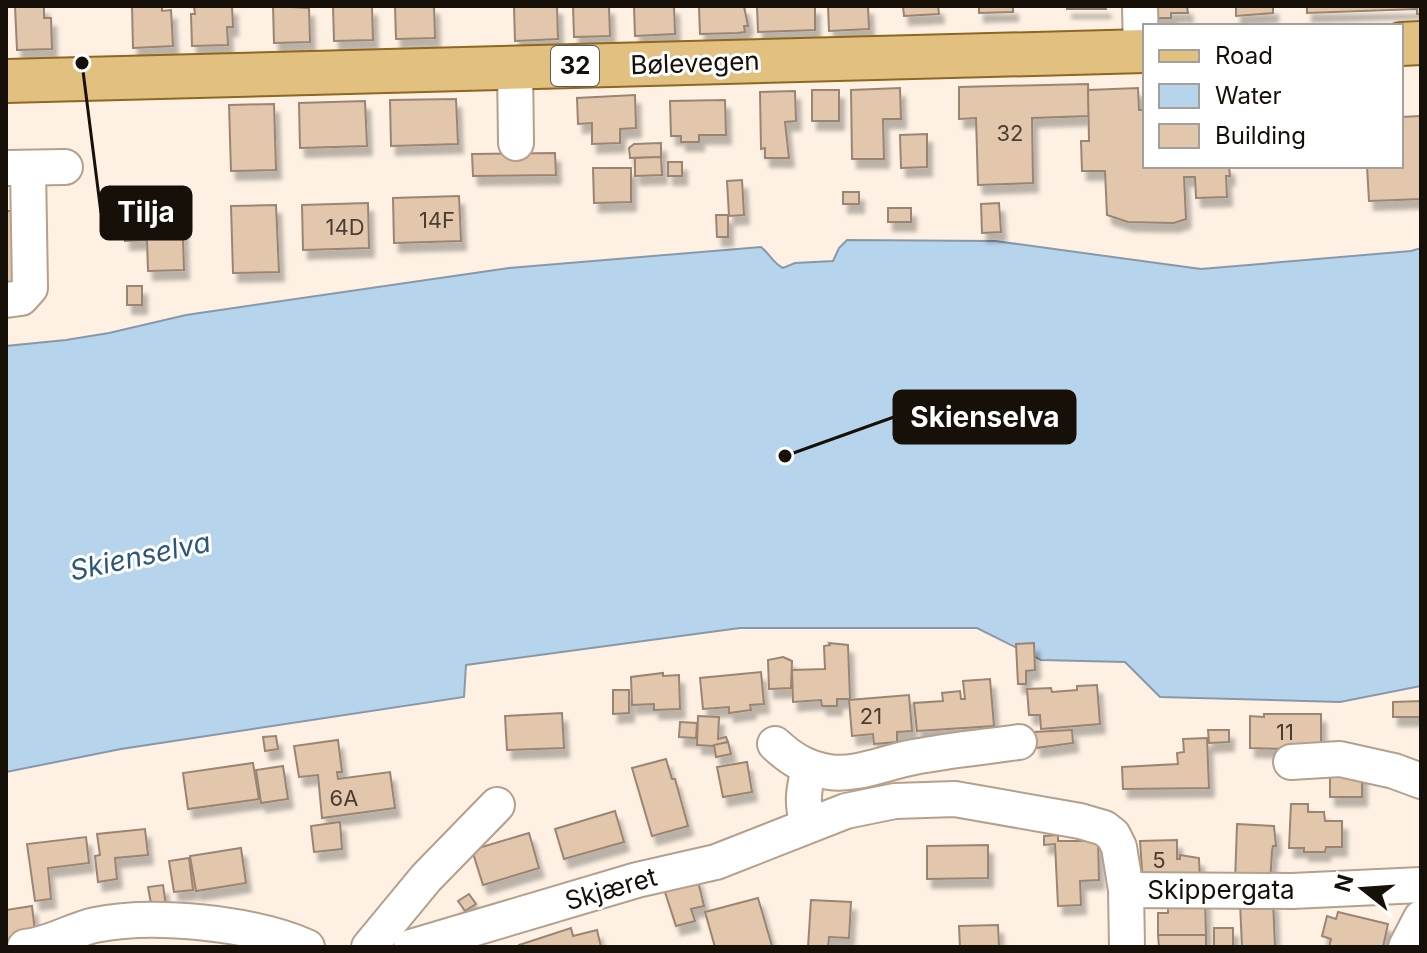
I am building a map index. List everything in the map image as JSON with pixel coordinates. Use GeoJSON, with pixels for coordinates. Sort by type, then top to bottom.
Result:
{"type":"FeatureCollection","features":[{"type":"Feature","properties":{"kind":"main road","name":"Bølevegen"},"geometry":{"type":"LineString","coordinates":[[6,81],[1143,51]]}},
{"type":"Feature","properties":{"kind":"street"},"geometry":{"type":"LineString","coordinates":[[1140,6],[1143,51]]}},
{"type":"Feature","properties":{"kind":"street"},"geometry":{"type":"LineString","coordinates":[[515,67],[516,143]]}},
{"type":"Feature","properties":{"kind":"street"},"geometry":{"type":"LineString","coordinates":[[6,300],[21,298],[30,288],[17,168],[65,167]]}},
{"type":"Feature","properties":{"kind":"street"},"geometry":{"type":"LineString","coordinates":[[775,744],[789,758],[809,768],[847,773],[913,757],[1019,742]]}},
{"type":"Feature","properties":{"kind":"street"},"geometry":{"type":"LineString","coordinates":[[1291,762],[1340,759],[1394,771],[1421,781]]}},
{"type":"Feature","properties":{"kind":"street"},"geometry":{"type":"LineString","coordinates":[[808,824],[803,792],[809,768]]}},
{"type":"Feature","properties":{"kind":"street","name":"Skjæret"},"geometry":{"type":"LineString","coordinates":[[411,947],[637,880],[716,862],[846,811],[895,801],[955,799],[1037,812],[1104,828],[1113,835],[1119,847],[1126,890]]}},
{"type":"Feature","properties":{"kind":"street"},"geometry":{"type":"LineString","coordinates":[[369,947],[426,878],[497,805]]}},
{"type":"Feature","properties":{"kind":"street","name":"Skippergata"},"geometry":{"type":"LineString","coordinates":[[1127,947],[1126,890],[1292,891],[1421,885]]}},
{"type":"Feature","properties":{"kind":"street"},"geometry":{"type":"LineString","coordinates":[[1406,947],[1421,918]]}},
{"type":"Feature","properties":{"kind":"street"},"geometry":{"type":"LineString","coordinates":[[25,947],[76,929],[109,922],[200,923],[245,929],[307,947]]}},
{"type":"Feature","properties":{"kind":"water"},"geometry":{"type":"Polygon","coordinates":[[[847,240],[995,241],[1201,269],[1421,248],[1421,686],[1340,702],[1160,697],[1125,662],[1041,660],[977,628],[740,628],[466,665],[464,697],[121,749],[6,772],[6,346],[66,340],[186,315],[509,268],[761,247],[783,268],[795,263],[833,261],[847,240]]]}},
{"type":"Feature","properties":{"kind":"building"},"geometry":{"type":"Polygon","coordinates":[[[15,6],[44,6],[44,18],[51,18],[52,49],[17,50],[15,6]]]}},
{"type":"Feature","properties":{"kind":"building"},"geometry":{"type":"Polygon","coordinates":[[[132,6],[162,6],[162,11],[171,10],[173,46],[133,48],[132,6]]]}},
{"type":"Feature","properties":{"kind":"building"},"geometry":{"type":"Polygon","coordinates":[[[194,6],[232,6],[233,27],[227,27],[228,45],[192,46],[191,14],[195,14],[194,6]]]}},
{"type":"Feature","properties":{"kind":"building"},"geometry":{"type":"Polygon","coordinates":[[[273,6],[309,8],[310,42],[274,43],[273,6]]]}},
{"type":"Feature","properties":{"kind":"building"},"geometry":{"type":"Polygon","coordinates":[[[333,6],[372,7],[373,40],[334,41],[333,6]]]}},
{"type":"Feature","properties":{"kind":"building"},"geometry":{"type":"Polygon","coordinates":[[[395,6],[434,6],[435,38],[396,39],[395,6]]]}},
{"type":"Feature","properties":{"kind":"building"},"geometry":{"type":"Polygon","coordinates":[[[514,6],[557,6],[558,39],[515,41],[514,6]]]}},
{"type":"Feature","properties":{"kind":"building"},"geometry":{"type":"Polygon","coordinates":[[[573,6],[609,6],[610,36],[574,37],[573,6]]]}},
{"type":"Feature","properties":{"kind":"building"},"geometry":{"type":"Polygon","coordinates":[[[634,6],[674,6],[675,34],[635,36],[634,6]]]}},
{"type":"Feature","properties":{"kind":"building"},"geometry":{"type":"Polygon","coordinates":[[[699,6],[744,6],[748,26],[744,26],[745,32],[700,34],[699,6]]]}},
{"type":"Feature","properties":{"kind":"building"},"geometry":{"type":"Polygon","coordinates":[[[757,6],[815,6],[815,30],[758,32],[757,6]]]}},
{"type":"Feature","properties":{"kind":"building"},"geometry":{"type":"Polygon","coordinates":[[[828,6],[868,6],[869,29],[829,31],[828,6]]]}},
{"type":"Feature","properties":{"kind":"building"},"geometry":{"type":"Polygon","coordinates":[[[903,6],[938,6],[939,14],[904,16],[903,6]]]}},
{"type":"Feature","properties":{"kind":"building"},"geometry":{"type":"Polygon","coordinates":[[[979,6],[1013,6],[1013,12],[979,13],[979,6]]]}},
{"type":"Feature","properties":{"kind":"building"},"geometry":{"type":"Polygon","coordinates":[[[1067,6],[1105,6],[1106,9],[1067,9],[1067,6]]]}},
{"type":"Feature","properties":{"kind":"building"},"geometry":{"type":"Polygon","coordinates":[[[1151,6],[1187,6],[1188,13],[1171,13],[1171,18],[1151,18],[1151,6]]]}},
{"type":"Feature","properties":{"kind":"building"},"geometry":{"type":"Polygon","coordinates":[[[1236,6],[1273,6],[1273,13],[1236,16],[1236,6]]]}},
{"type":"Feature","properties":{"kind":"building"},"geometry":{"type":"Polygon","coordinates":[[[1307,6],[1421,6],[1421,14],[1417,14],[1417,9],[1307,13],[1307,6]]]}},
{"type":"Feature","properties":{"kind":"building"},"geometry":{"type":"Polygon","coordinates":[[[1088,84],[1089,116],[1032,118],[1033,183],[978,185],[976,118],[959,119],[959,87],[1088,84]]]}},
{"type":"Feature","properties":{"kind":"building"},"geometry":{"type":"Polygon","coordinates":[[[900,88],[901,119],[883,119],[884,159],[852,159],[851,90],[900,88]]]}},
{"type":"Feature","properties":{"kind":"building"},"geometry":{"type":"Polygon","coordinates":[[[1138,88],[1139,110],[1143,110],[1143,168],[1229,168],[1230,176],[1226,176],[1227,197],[1196,198],[1195,177],[1184,177],[1186,219],[1174,223],[1128,222],[1107,215],[1105,171],[1082,171],[1081,141],[1089,141],[1088,90],[1138,88]]]}},
{"type":"Feature","properties":{"kind":"building"},"geometry":{"type":"Polygon","coordinates":[[[812,90],[839,90],[839,121],[812,121],[812,90]]]}},
{"type":"Feature","properties":{"kind":"building"},"geometry":{"type":"Polygon","coordinates":[[[795,91],[796,121],[785,122],[789,158],[765,158],[765,148],[761,149],[760,92],[795,91]]]}},
{"type":"Feature","properties":{"kind":"building"},"geometry":{"type":"Polygon","coordinates":[[[635,95],[636,128],[620,129],[620,143],[592,144],[592,123],[578,124],[577,98],[635,95]]]}},
{"type":"Feature","properties":{"kind":"building"},"geometry":{"type":"Polygon","coordinates":[[[456,99],[458,144],[391,146],[390,100],[456,99]]]}},
{"type":"Feature","properties":{"kind":"building"},"geometry":{"type":"Polygon","coordinates":[[[725,100],[726,135],[699,135],[699,142],[681,142],[681,136],[671,136],[670,101],[725,100]]]}},
{"type":"Feature","properties":{"kind":"building"},"geometry":{"type":"Polygon","coordinates":[[[365,101],[367,146],[300,148],[299,103],[365,101]]]}},
{"type":"Feature","properties":{"kind":"building"},"geometry":{"type":"Polygon","coordinates":[[[274,104],[276,170],[231,171],[229,105],[274,104]]]}},
{"type":"Feature","properties":{"kind":"building"},"geometry":{"type":"Polygon","coordinates":[[[1421,116],[1421,199],[1369,201],[1367,168],[1403,168],[1403,117],[1421,116]]]}},
{"type":"Feature","properties":{"kind":"building"},"geometry":{"type":"Polygon","coordinates":[[[927,134],[927,167],[901,168],[900,135],[927,134]]]}},
{"type":"Feature","properties":{"kind":"building"},"geometry":{"type":"Polygon","coordinates":[[[661,143],[661,157],[630,158],[629,148],[634,144],[661,143]]]}},
{"type":"Feature","properties":{"kind":"building"},"geometry":{"type":"Polygon","coordinates":[[[555,153],[556,175],[473,176],[472,154],[555,153]]]}},
{"type":"Feature","properties":{"kind":"building"},"geometry":{"type":"Polygon","coordinates":[[[661,157],[662,175],[635,176],[635,158],[661,157]]]}},
{"type":"Feature","properties":{"kind":"building"},"geometry":{"type":"Polygon","coordinates":[[[668,162],[682,162],[682,176],[668,176],[668,162]]]}},
{"type":"Feature","properties":{"kind":"building"},"geometry":{"type":"Polygon","coordinates":[[[593,168],[631,168],[631,202],[594,203],[593,168]]]}},
{"type":"Feature","properties":{"kind":"building"},"geometry":{"type":"Polygon","coordinates":[[[742,180],[744,215],[729,216],[727,181],[742,180]]]}},
{"type":"Feature","properties":{"kind":"building"},"geometry":{"type":"Polygon","coordinates":[[[843,192],[859,192],[859,204],[843,204],[843,192]]]}},
{"type":"Feature","properties":{"kind":"building"},"geometry":{"type":"Polygon","coordinates":[[[459,196],[461,241],[394,243],[393,198],[459,196]]]}},
{"type":"Feature","properties":{"kind":"building"},"geometry":{"type":"Polygon","coordinates":[[[368,203],[369,248],[303,250],[302,205],[368,203]]]}},
{"type":"Feature","properties":{"kind":"building"},"geometry":{"type":"Polygon","coordinates":[[[999,203],[1001,232],[982,233],[981,204],[999,203]]]}},
{"type":"Feature","properties":{"kind":"building"},"geometry":{"type":"Polygon","coordinates":[[[276,205],[279,272],[233,273],[231,206],[276,205]]]}},
{"type":"Feature","properties":{"kind":"building"},"geometry":{"type":"Polygon","coordinates":[[[182,207],[184,270],[148,271],[147,240],[125,241],[124,210],[182,207]]]}},
{"type":"Feature","properties":{"kind":"building"},"geometry":{"type":"Polygon","coordinates":[[[888,208],[911,208],[911,222],[888,222],[888,208]]]}},
{"type":"Feature","properties":{"kind":"building"},"geometry":{"type":"Polygon","coordinates":[[[6,211],[12,211],[25,278],[6,295],[6,211]]]}},
{"type":"Feature","properties":{"kind":"building"},"geometry":{"type":"Polygon","coordinates":[[[716,215],[728,215],[728,237],[717,237],[716,215]]]}},
{"type":"Feature","properties":{"kind":"building"},"geometry":{"type":"Polygon","coordinates":[[[127,286],[142,286],[142,305],[127,305],[127,286]]]}},
{"type":"Feature","properties":{"kind":"building"},"geometry":{"type":"Polygon","coordinates":[[[829,643],[848,645],[850,699],[837,699],[837,706],[822,706],[821,700],[793,702],[792,670],[825,669],[824,646],[829,643]]]}},
{"type":"Feature","properties":{"kind":"building"},"geometry":{"type":"Polygon","coordinates":[[[1034,643],[1035,670],[1026,671],[1026,684],[1018,684],[1016,644],[1034,643]]]}},
{"type":"Feature","properties":{"kind":"building"},"geometry":{"type":"Polygon","coordinates":[[[783,657],[792,661],[791,688],[769,689],[768,660],[783,657]]]}},
{"type":"Feature","properties":{"kind":"building"},"geometry":{"type":"Polygon","coordinates":[[[761,672],[764,704],[750,705],[751,710],[729,713],[729,707],[703,709],[700,678],[761,672]]]}},
{"type":"Feature","properties":{"kind":"building"},"geometry":{"type":"Polygon","coordinates":[[[663,673],[663,676],[679,675],[680,709],[654,710],[654,704],[632,705],[631,677],[663,673]]]}},
{"type":"Feature","properties":{"kind":"building"},"geometry":{"type":"Polygon","coordinates":[[[990,679],[994,726],[917,731],[914,703],[943,701],[942,693],[960,691],[961,699],[965,699],[963,681],[990,679]]]}},
{"type":"Feature","properties":{"kind":"building"},"geometry":{"type":"Polygon","coordinates":[[[1097,685],[1100,724],[1041,729],[1040,715],[1029,715],[1027,689],[1051,688],[1052,692],[1097,685]]]}},
{"type":"Feature","properties":{"kind":"building"},"geometry":{"type":"Polygon","coordinates":[[[613,690],[629,690],[629,713],[613,714],[613,690]]]}},
{"type":"Feature","properties":{"kind":"building"},"geometry":{"type":"Polygon","coordinates":[[[909,695],[912,731],[897,732],[897,742],[874,744],[873,734],[852,736],[849,700],[909,695]]]}},
{"type":"Feature","properties":{"kind":"building"},"geometry":{"type":"Polygon","coordinates":[[[1421,701],[1421,717],[1393,717],[1393,702],[1421,701]]]}},
{"type":"Feature","properties":{"kind":"building"},"geometry":{"type":"Polygon","coordinates":[[[562,713],[564,748],[507,750],[505,716],[562,713]]]}},
{"type":"Feature","properties":{"kind":"building"},"geometry":{"type":"Polygon","coordinates":[[[1264,714],[1321,714],[1321,750],[1250,748],[1250,716],[1264,717],[1264,714]]]}},
{"type":"Feature","properties":{"kind":"building"},"geometry":{"type":"Polygon","coordinates":[[[698,716],[719,717],[718,739],[726,737],[728,742],[714,746],[697,745],[698,716]]]}},
{"type":"Feature","properties":{"kind":"building"},"geometry":{"type":"Polygon","coordinates":[[[680,722],[697,723],[696,738],[679,737],[680,722]]]}},
{"type":"Feature","properties":{"kind":"building"},"geometry":{"type":"Polygon","coordinates":[[[1072,730],[1073,743],[1036,748],[1034,732],[1072,730]]]}},
{"type":"Feature","properties":{"kind":"building"},"geometry":{"type":"Polygon","coordinates":[[[1208,730],[1229,730],[1229,742],[1209,743],[1208,730]]]}},
{"type":"Feature","properties":{"kind":"building"},"geometry":{"type":"Polygon","coordinates":[[[276,736],[278,749],[265,751],[263,737],[276,736]]]}},
{"type":"Feature","properties":{"kind":"building"},"geometry":{"type":"Polygon","coordinates":[[[1207,738],[1209,788],[1123,789],[1122,767],[1178,764],[1177,753],[1184,752],[1183,739],[1207,738]]]}},
{"type":"Feature","properties":{"kind":"building"},"geometry":{"type":"Polygon","coordinates":[[[338,740],[342,772],[337,772],[338,779],[390,772],[395,808],[322,818],[318,775],[299,777],[294,746],[338,740]]]}},
{"type":"Feature","properties":{"kind":"building"},"geometry":{"type":"Polygon","coordinates":[[[728,742],[731,754],[716,757],[714,745],[728,742]]]}},
{"type":"Feature","properties":{"kind":"building"},"geometry":{"type":"Polygon","coordinates":[[[666,759],[688,826],[652,836],[632,768],[666,759]]]}},
{"type":"Feature","properties":{"kind":"building"},"geometry":{"type":"Polygon","coordinates":[[[747,762],[752,792],[723,797],[717,767],[747,762]]]}},
{"type":"Feature","properties":{"kind":"building"},"geometry":{"type":"Polygon","coordinates":[[[253,763],[259,799],[188,809],[183,773],[253,763]]]}},
{"type":"Feature","properties":{"kind":"building"},"geometry":{"type":"Polygon","coordinates":[[[283,766],[288,799],[261,803],[256,770],[283,766]]]}},
{"type":"Feature","properties":{"kind":"building"},"geometry":{"type":"Polygon","coordinates":[[[1330,767],[1362,767],[1362,797],[1330,797],[1330,767]]]}},
{"type":"Feature","properties":{"kind":"building"},"geometry":{"type":"Polygon","coordinates":[[[1291,804],[1308,804],[1308,812],[1324,812],[1325,821],[1342,821],[1342,847],[1326,847],[1325,852],[1289,848],[1291,804]]]}},
{"type":"Feature","properties":{"kind":"building"},"geometry":{"type":"Polygon","coordinates":[[[615,811],[624,842],[564,859],[555,829],[615,811]]]}},
{"type":"Feature","properties":{"kind":"building"},"geometry":{"type":"Polygon","coordinates":[[[340,822],[342,849],[314,852],[311,826],[340,822]]]}},
{"type":"Feature","properties":{"kind":"building"},"geometry":{"type":"Polygon","coordinates":[[[1237,824],[1274,826],[1276,846],[1272,851],[1270,884],[1235,882],[1237,824]]]}},
{"type":"Feature","properties":{"kind":"building"},"geometry":{"type":"Polygon","coordinates":[[[145,829],[148,855],[115,858],[117,879],[98,882],[95,856],[100,855],[97,834],[145,829]]]}},
{"type":"Feature","properties":{"kind":"building"},"geometry":{"type":"Polygon","coordinates":[[[529,833],[539,868],[483,885],[472,850],[529,833]]]}},
{"type":"Feature","properties":{"kind":"building"},"geometry":{"type":"Polygon","coordinates":[[[1058,835],[1058,841],[1098,841],[1099,880],[1080,881],[1081,905],[1058,906],[1055,844],[1044,845],[1044,836],[1058,835]]]}},
{"type":"Feature","properties":{"kind":"building"},"geometry":{"type":"Polygon","coordinates":[[[86,837],[89,863],[48,868],[51,899],[35,901],[27,844],[86,837]]]}},
{"type":"Feature","properties":{"kind":"building"},"geometry":{"type":"Polygon","coordinates":[[[1177,840],[1177,859],[1180,855],[1199,858],[1200,882],[1143,884],[1140,841],[1177,840]]]}},
{"type":"Feature","properties":{"kind":"building"},"geometry":{"type":"Polygon","coordinates":[[[988,845],[988,878],[927,879],[927,846],[988,845]]]}},
{"type":"Feature","properties":{"kind":"building"},"geometry":{"type":"Polygon","coordinates":[[[241,848],[246,883],[196,891],[190,856],[241,848]]]}},
{"type":"Feature","properties":{"kind":"building"},"geometry":{"type":"Polygon","coordinates":[[[189,858],[193,890],[174,892],[169,861],[189,858]]]}},
{"type":"Feature","properties":{"kind":"building"},"geometry":{"type":"Polygon","coordinates":[[[697,877],[704,906],[691,909],[695,921],[676,926],[663,886],[697,877]]]}},
{"type":"Feature","properties":{"kind":"building"},"geometry":{"type":"Polygon","coordinates":[[[163,885],[166,906],[152,909],[148,887],[163,885]]]}},
{"type":"Feature","properties":{"kind":"building"},"geometry":{"type":"Polygon","coordinates":[[[469,894],[476,904],[465,911],[458,901],[469,894]]]}},
{"type":"Feature","properties":{"kind":"building"},"geometry":{"type":"Polygon","coordinates":[[[758,898],[772,946],[715,947],[705,912],[758,898]]]}},
{"type":"Feature","properties":{"kind":"building"},"geometry":{"type":"Polygon","coordinates":[[[1168,899],[1205,899],[1206,935],[1158,935],[1158,913],[1168,913],[1168,899]]]}},
{"type":"Feature","properties":{"kind":"building"},"geometry":{"type":"Polygon","coordinates":[[[811,900],[851,902],[849,938],[829,937],[828,947],[808,947],[811,900]]]}},
{"type":"Feature","properties":{"kind":"building"},"geometry":{"type":"Polygon","coordinates":[[[1273,901],[1275,947],[1242,947],[1240,903],[1273,901]]]}},
{"type":"Feature","properties":{"kind":"building"},"geometry":{"type":"Polygon","coordinates":[[[32,906],[36,940],[6,944],[6,910],[32,906]]]}},
{"type":"Feature","properties":{"kind":"building"},"geometry":{"type":"Polygon","coordinates":[[[1338,912],[1388,924],[1383,947],[1329,947],[1331,939],[1322,936],[1327,916],[1336,919],[1338,912]]]}},
{"type":"Feature","properties":{"kind":"building"},"geometry":{"type":"Polygon","coordinates":[[[998,925],[999,947],[960,947],[959,926],[998,925]]]}},
{"type":"Feature","properties":{"kind":"building"},"geometry":{"type":"Polygon","coordinates":[[[571,928],[573,936],[597,930],[601,947],[519,947],[519,945],[571,928]]]}},
{"type":"Feature","properties":{"kind":"building"},"geometry":{"type":"Polygon","coordinates":[[[1214,928],[1233,928],[1233,947],[1214,947],[1214,928]]]}},
{"type":"Feature","properties":{"kind":"building"},"geometry":{"type":"Polygon","coordinates":[[[1158,935],[1206,935],[1206,947],[1159,947],[1158,935]]]}},
{"type":"Feature","properties":{"kind":"place","name":"Tilja"},"geometry":{"type":"Point","coordinates":[82,63]}},
{"type":"Feature","properties":{"kind":"place","name":"Skienselva"},"geometry":{"type":"Point","coordinates":[785,456]}}]}
